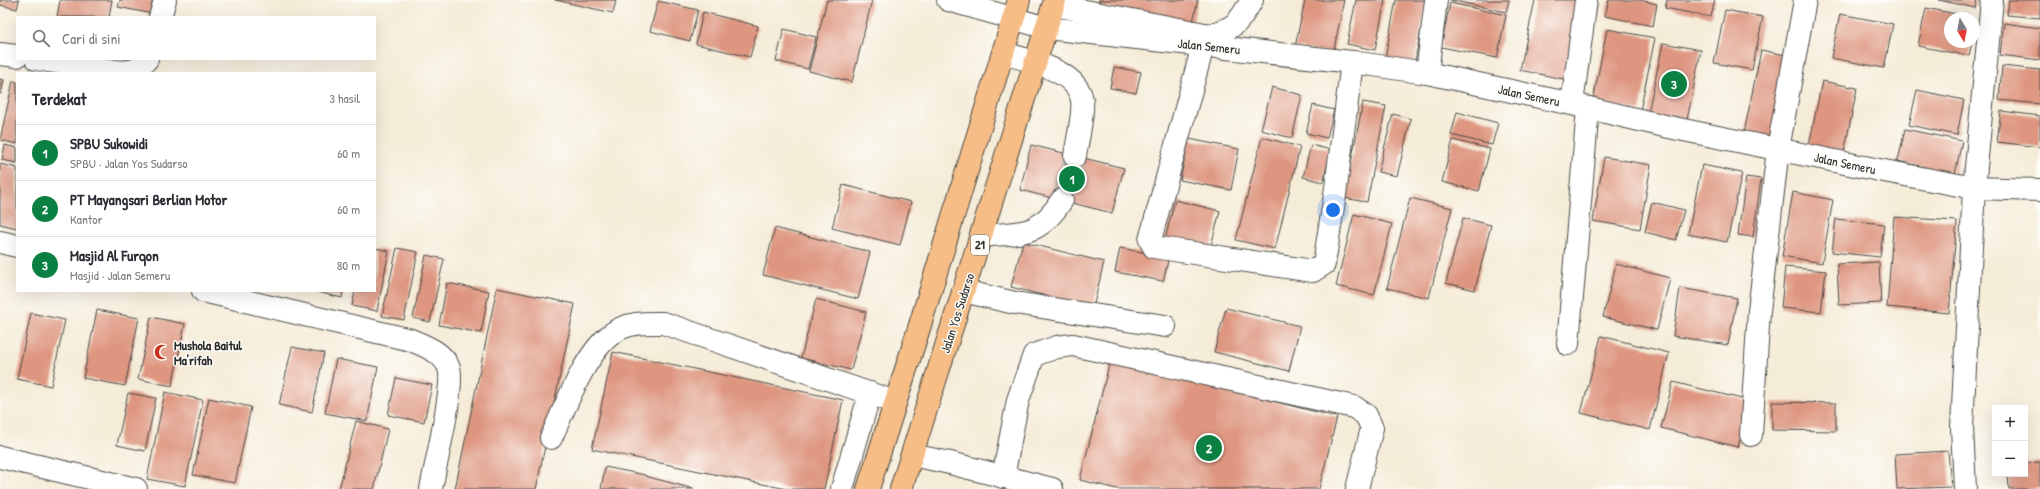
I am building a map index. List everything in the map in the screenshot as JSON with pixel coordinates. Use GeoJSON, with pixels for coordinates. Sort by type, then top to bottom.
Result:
{"type":"FeatureCollection","features":[{"type":"Feature","properties":{"kind":"highway","name":"Jalan Yos Sudarso"},"geometry":{"type":"LineString","coordinates":[[901,489],[963,291],[983,236],[1055,2]]}},
{"type":"Feature","properties":{"kind":"highway"},"geometry":{"type":"LineString","coordinates":[[868,489],[1017,9]]}},
{"type":"Feature","properties":{"kind":"street"},"geometry":{"type":"LineString","coordinates":[[160,16],[165,0]]}},
{"type":"Feature","properties":{"kind":"street","name":"Jalan Semeru"},"geometry":{"type":"LineString","coordinates":[[948,0],[1017,9],[1047,28],[1352,62],[1427,74],[1778,149],[1974,188],[2040,190]]}},
{"type":"Feature","properties":{"kind":"street"},"geometry":{"type":"LineString","coordinates":[[1055,2],[1210,35],[1222,32],[1239,22],[1252,0]]}},
{"type":"Feature","properties":{"kind":"street"},"geometry":{"type":"LineString","coordinates":[[1427,74],[1436,0]]}},
{"type":"Feature","properties":{"kind":"street"},"geometry":{"type":"LineString","coordinates":[[1568,344],[1586,0]]}},
{"type":"Feature","properties":{"kind":"street"},"geometry":{"type":"LineString","coordinates":[[1751,435],[1759,311],[1778,149],[1805,0]]}},
{"type":"Feature","properties":{"kind":"street"},"geometry":{"type":"LineString","coordinates":[[1966,489],[1962,427],[1974,188],[1992,0]]}},
{"type":"Feature","properties":{"kind":"street"},"geometry":{"type":"LineString","coordinates":[[1203,46],[1150,240],[1154,247],[1313,270],[1324,264],[1335,195],[1352,62]]}},
{"type":"Feature","properties":{"kind":"street"},"geometry":{"type":"LineString","coordinates":[[1004,53],[1035,63],[1068,77],[1077,87],[1082,102],[1075,156]]}},
{"type":"Feature","properties":{"kind":"street"},"geometry":{"type":"LineString","coordinates":[[0,54],[16,56]]}},
{"type":"Feature","properties":{"kind":"street"},"geometry":{"type":"LineString","coordinates":[[43,60],[122,72],[136,70],[146,60]]}},
{"type":"Feature","properties":{"kind":"street"},"geometry":{"type":"LineString","coordinates":[[983,236],[1035,230],[1044,224],[1053,214],[1062,200]]}},
{"type":"Feature","properties":{"kind":"street"},"geometry":{"type":"LineString","coordinates":[[0,242],[16,246]]}},
{"type":"Feature","properties":{"kind":"street"},"geometry":{"type":"LineString","coordinates":[[963,291],[1016,303],[1166,326]]}},
{"type":"Feature","properties":{"kind":"street"},"geometry":{"type":"LineString","coordinates":[[207,292],[411,340],[436,351],[449,368],[450,387],[431,489]]}},
{"type":"Feature","properties":{"kind":"street"},"geometry":{"type":"LineString","coordinates":[[551,438],[591,356],[613,332],[637,323],[663,323],[895,402]]}},
{"type":"Feature","properties":{"kind":"street"},"geometry":{"type":"LineString","coordinates":[[1003,477],[1018,400],[1034,355],[1057,347],[1073,345],[1354,407],[1366,415],[1372,428],[1357,489]]}},
{"type":"Feature","properties":{"kind":"street"},"geometry":{"type":"LineString","coordinates":[[842,489],[870,393]]}},
{"type":"Feature","properties":{"kind":"street"},"geometry":{"type":"LineString","coordinates":[[912,455],[1052,489]]}},
{"type":"Feature","properties":{"kind":"street"},"geometry":{"type":"LineString","coordinates":[[0,457],[136,489]]}},
{"type":"Feature","properties":{"kind":"building"},"geometry":{"type":"Polygon","coordinates":[[[0,0],[19,0],[17,9],[0,5],[0,0]]]}},
{"type":"Feature","properties":{"kind":"building"},"geometry":{"type":"Polygon","coordinates":[[[60,0],[112,0],[109,16],[57,16],[60,0]]]}},
{"type":"Feature","properties":{"kind":"building"},"geometry":{"type":"Polygon","coordinates":[[[120,0],[157,0],[153,14],[118,7],[120,0]]]}},
{"type":"Feature","properties":{"kind":"building"},"geometry":{"type":"Polygon","coordinates":[[[555,0],[616,0],[613,13],[555,0]]]}},
{"type":"Feature","properties":{"kind":"building"},"geometry":{"type":"Polygon","coordinates":[[[827,0],[872,0],[852,82],[809,71],[827,0]]]}},
{"type":"Feature","properties":{"kind":"building"},"geometry":{"type":"Polygon","coordinates":[[[1099,0],[1198,0],[1192,26],[1098,5],[1099,0]]]}},
{"type":"Feature","properties":{"kind":"building"},"geometry":{"type":"Polygon","coordinates":[[[1305,0],[1344,0],[1333,54],[1295,47],[1305,0]]]}},
{"type":"Feature","properties":{"kind":"building"},"geometry":{"type":"Polygon","coordinates":[[[1356,0],[1385,0],[1375,50],[1347,44],[1356,0]]]}},
{"type":"Feature","properties":{"kind":"building"},"geometry":{"type":"Polygon","coordinates":[[[1396,0],[1427,0],[1413,70],[1384,64],[1396,0]]]}},
{"type":"Feature","properties":{"kind":"building"},"geometry":{"type":"Polygon","coordinates":[[[1450,0],[1509,0],[1506,12],[1450,0]]]}},
{"type":"Feature","properties":{"kind":"building"},"geometry":{"type":"Polygon","coordinates":[[[1535,0],[1584,0],[1568,80],[1520,70],[1535,0]]]}},
{"type":"Feature","properties":{"kind":"building"},"geometry":{"type":"Polygon","coordinates":[[[1609,0],[1640,0],[1657,4],[1653,26],[1605,16],[1609,0]]]}},
{"type":"Feature","properties":{"kind":"building"},"geometry":{"type":"Polygon","coordinates":[[[1667,0],[1715,0],[1711,17],[1665,8],[1667,0]]]}},
{"type":"Feature","properties":{"kind":"building"},"geometry":{"type":"Polygon","coordinates":[[[1939,0],[1977,0],[1975,8],[1939,0]]]}},
{"type":"Feature","properties":{"kind":"building"},"geometry":{"type":"Polygon","coordinates":[[[2009,0],[2040,0],[2040,18],[2007,15],[2009,0]]]}},
{"type":"Feature","properties":{"kind":"building"},"geometry":{"type":"Polygon","coordinates":[[[658,1],[698,10],[690,41],[650,31],[658,1]]]}},
{"type":"Feature","properties":{"kind":"building"},"geometry":{"type":"Polygon","coordinates":[[[1450,3],[1506,15],[1497,58],[1441,47],[1450,3]]]}},
{"type":"Feature","properties":{"kind":"building"},"geometry":{"type":"Polygon","coordinates":[[[1926,8],[1946,12],[1944,12],[1944,48],[1971,48],[1969,56],[1918,46],[1926,8]]]}},
{"type":"Feature","properties":{"kind":"building"},"geometry":{"type":"Polygon","coordinates":[[[1725,10],[1763,17],[1752,70],[1714,63],[1725,10]]]}},
{"type":"Feature","properties":{"kind":"building"},"geometry":{"type":"Polygon","coordinates":[[[703,12],[758,26],[750,57],[696,44],[703,12]]]}},
{"type":"Feature","properties":{"kind":"building"},"geometry":{"type":"Polygon","coordinates":[[[1840,14],[1893,24],[1884,68],[1831,58],[1840,14]]]}},
{"type":"Feature","properties":{"kind":"building"},"geometry":{"type":"Polygon","coordinates":[[[2004,23],[2040,28],[2040,60],[2000,55],[2004,23]]]}},
{"type":"Feature","properties":{"kind":"building"},"geometry":{"type":"Polygon","coordinates":[[[784,29],[816,37],[808,69],[776,61],[784,29]]]}},
{"type":"Feature","properties":{"kind":"building"},"geometry":{"type":"Polygon","coordinates":[[[1607,29],[1655,38],[1640,111],[1593,101],[1607,29]]]}},
{"type":"Feature","properties":{"kind":"building"},"geometry":{"type":"Polygon","coordinates":[[[1663,43],[1701,50],[1686,125],[1647,118],[1663,43]]]}},
{"type":"Feature","properties":{"kind":"building"},"geometry":{"type":"Polygon","coordinates":[[[1761,50],[1791,56],[1774,139],[1744,133],[1761,50]]]}},
{"type":"Feature","properties":{"kind":"building"},"geometry":{"type":"Polygon","coordinates":[[[2002,66],[2040,70],[2040,104],[1999,100],[2002,66]]]}},
{"type":"Feature","properties":{"kind":"building"},"geometry":{"type":"Polygon","coordinates":[[[1114,67],[1141,72],[1136,93],[1110,88],[1114,67]]]}},
{"type":"Feature","properties":{"kind":"building"},"geometry":{"type":"Polygon","coordinates":[[[0,79],[4,80],[1,94],[0,94],[0,79]]]}},
{"type":"Feature","properties":{"kind":"building"},"geometry":{"type":"Polygon","coordinates":[[[13,81],[16,82],[16,144],[0,140],[13,81]]]}},
{"type":"Feature","properties":{"kind":"building"},"geometry":{"type":"Polygon","coordinates":[[[1822,81],[1857,88],[1844,153],[1809,146],[1822,81]]]}},
{"type":"Feature","properties":{"kind":"building"},"geometry":{"type":"Polygon","coordinates":[[[1272,87],[1302,95],[1292,138],[1261,130],[1272,87]]]}},
{"type":"Feature","properties":{"kind":"building"},"geometry":{"type":"Polygon","coordinates":[[[1917,90],[1964,100],[1957,135],[1909,125],[1917,90]]]}},
{"type":"Feature","properties":{"kind":"building"},"geometry":{"type":"Polygon","coordinates":[[[1363,102],[1386,106],[1367,202],[1344,198],[1363,102]]]}},
{"type":"Feature","properties":{"kind":"building"},"geometry":{"type":"Polygon","coordinates":[[[1313,105],[1334,110],[1327,138],[1306,133],[1313,105]]]}},
{"type":"Feature","properties":{"kind":"building"},"geometry":{"type":"Polygon","coordinates":[[[2001,111],[2040,116],[2040,147],[1997,142],[2001,111]]]}},
{"type":"Feature","properties":{"kind":"building"},"geometry":{"type":"Polygon","coordinates":[[[1457,112],[1498,123],[1492,145],[1451,135],[1457,112]]]}},
{"type":"Feature","properties":{"kind":"building"},"geometry":{"type":"Polygon","coordinates":[[[1393,114],[1411,119],[1397,176],[1378,172],[1393,114]]]}},
{"type":"Feature","properties":{"kind":"building"},"geometry":{"type":"Polygon","coordinates":[[[1905,129],[1962,141],[1955,174],[1898,161],[1905,129]]]}},
{"type":"Feature","properties":{"kind":"building"},"geometry":{"type":"Polygon","coordinates":[[[1262,137],[1300,147],[1275,249],[1236,240],[1262,137]]]}},
{"type":"Feature","properties":{"kind":"building"},"geometry":{"type":"Polygon","coordinates":[[[1189,139],[1239,149],[1231,190],[1180,180],[1189,139]]]}},
{"type":"Feature","properties":{"kind":"building"},"geometry":{"type":"Polygon","coordinates":[[[1453,140],[1490,149],[1479,191],[1442,182],[1453,140]]]}},
{"type":"Feature","properties":{"kind":"building"},"geometry":{"type":"Polygon","coordinates":[[[5,145],[16,148],[16,163],[2,160],[5,145]]]}},
{"type":"Feature","properties":{"kind":"building"},"geometry":{"type":"Polygon","coordinates":[[[1031,145],[1124,168],[1112,213],[1020,190],[1031,145]]]}},
{"type":"Feature","properties":{"kind":"building"},"geometry":{"type":"Polygon","coordinates":[[[1311,145],[1331,150],[1323,182],[1303,177],[1311,145]]]}},
{"type":"Feature","properties":{"kind":"building"},"geometry":{"type":"Polygon","coordinates":[[[1604,157],[1651,165],[1640,229],[1593,221],[1604,157]]]}},
{"type":"Feature","properties":{"kind":"building"},"geometry":{"type":"Polygon","coordinates":[[[0,164],[16,168],[16,228],[0,224],[0,164]]]}},
{"type":"Feature","properties":{"kind":"building"},"geometry":{"type":"Polygon","coordinates":[[[1702,165],[1742,173],[1727,242],[1688,234],[1702,165]]]}},
{"type":"Feature","properties":{"kind":"building"},"geometry":{"type":"Polygon","coordinates":[[[1746,177],[1761,179],[1753,237],[1738,235],[1746,177]]]}},
{"type":"Feature","properties":{"kind":"building"},"geometry":{"type":"Polygon","coordinates":[[[843,185],[911,202],[900,245],[832,228],[843,185]]]}},
{"type":"Feature","properties":{"kind":"building"},"geometry":{"type":"Polygon","coordinates":[[[1793,192],[1833,200],[1822,263],[1782,256],[1793,192]]]}},
{"type":"Feature","properties":{"kind":"building"},"geometry":{"type":"Polygon","coordinates":[[[1410,198],[1452,208],[1429,298],[1387,288],[1410,198]]]}},
{"type":"Feature","properties":{"kind":"building"},"geometry":{"type":"Polygon","coordinates":[[[1175,200],[1220,211],[1210,250],[1165,239],[1175,200]]]}},
{"type":"Feature","properties":{"kind":"building"},"geometry":{"type":"Polygon","coordinates":[[[1652,202],[1684,210],[1676,240],[1645,232],[1652,202]]]}},
{"type":"Feature","properties":{"kind":"building"},"geometry":{"type":"Polygon","coordinates":[[[1354,214],[1392,224],[1374,295],[1336,286],[1354,214]]]}},
{"type":"Feature","properties":{"kind":"building"},"geometry":{"type":"Polygon","coordinates":[[[1894,217],[1957,221],[1949,313],[1887,307],[1894,217]]]}},
{"type":"Feature","properties":{"kind":"building"},"geometry":{"type":"Polygon","coordinates":[[[1463,218],[1491,225],[1475,290],[1446,283],[1463,218]]]}},
{"type":"Feature","properties":{"kind":"building"},"geometry":{"type":"Polygon","coordinates":[[[1836,219],[1884,224],[1880,257],[1832,252],[1836,219]]]}},
{"type":"Feature","properties":{"kind":"building"},"geometry":{"type":"Polygon","coordinates":[[[775,228],[870,252],[858,299],[763,275],[775,228]]]}},
{"type":"Feature","properties":{"kind":"building"},"geometry":{"type":"Polygon","coordinates":[[[1023,242],[1104,262],[1093,308],[1011,287],[1023,242]]]}},
{"type":"Feature","properties":{"kind":"building"},"geometry":{"type":"Polygon","coordinates":[[[376,248],[389,251],[377,311],[352,306],[355,292],[376,292],[376,248]]]}},
{"type":"Feature","properties":{"kind":"building"},"geometry":{"type":"Polygon","coordinates":[[[397,248],[418,252],[404,320],[382,316],[397,248]]]}},
{"type":"Feature","properties":{"kind":"building"},"geometry":{"type":"Polygon","coordinates":[[[1120,248],[1169,257],[1163,281],[1115,272],[1120,248]]]}},
{"type":"Feature","properties":{"kind":"building"},"geometry":{"type":"Polygon","coordinates":[[[426,255],[444,259],[430,322],[413,318],[426,255]]]}},
{"type":"Feature","properties":{"kind":"building"},"geometry":{"type":"Polygon","coordinates":[[[1879,262],[1881,303],[1839,305],[1837,264],[1879,262]]]}},
{"type":"Feature","properties":{"kind":"building"},"geometry":{"type":"Polygon","coordinates":[[[1616,264],[1670,278],[1657,330],[1603,317],[1616,264]]]}},
{"type":"Feature","properties":{"kind":"building"},"geometry":{"type":"Polygon","coordinates":[[[1785,267],[1826,271],[1821,312],[1781,308],[1785,267]]]}},
{"type":"Feature","properties":{"kind":"building"},"geometry":{"type":"Polygon","coordinates":[[[447,283],[489,291],[481,333],[439,325],[447,283]]]}},
{"type":"Feature","properties":{"kind":"building"},"geometry":{"type":"Polygon","coordinates":[[[497,288],[575,304],[536,489],[455,489],[497,288]]]}},
{"type":"Feature","properties":{"kind":"building"},"geometry":{"type":"Polygon","coordinates":[[[1680,288],[1737,298],[1728,345],[1673,336],[1680,288]]]}},
{"type":"Feature","properties":{"kind":"building"},"geometry":{"type":"Polygon","coordinates":[[[317,292],[343,292],[342,298],[317,292]]]}},
{"type":"Feature","properties":{"kind":"building"},"geometry":{"type":"Polygon","coordinates":[[[816,299],[866,312],[851,370],[801,358],[816,299]]]}},
{"type":"Feature","properties":{"kind":"building"},"geometry":{"type":"Polygon","coordinates":[[[1226,308],[1300,326],[1289,371],[1214,352],[1226,308]]]}},
{"type":"Feature","properties":{"kind":"building"},"geometry":{"type":"Polygon","coordinates":[[[97,310],[139,318],[125,386],[83,378],[97,310]]]}},
{"type":"Feature","properties":{"kind":"building"},"geometry":{"type":"Polygon","coordinates":[[[31,313],[65,320],[51,386],[17,379],[31,313]]]}},
{"type":"Feature","properties":{"kind":"building","name":"Mushola Baitul Ma'rifah"},"geometry":{"type":"Polygon","coordinates":[[[151,317],[185,324],[172,386],[138,379],[151,317]]]}},
{"type":"Feature","properties":{"kind":"building"},"geometry":{"type":"Polygon","coordinates":[[[1601,336],[1669,353],[1650,430],[1581,413],[1601,336]]]}},
{"type":"Feature","properties":{"kind":"building"},"geometry":{"type":"Polygon","coordinates":[[[292,347],[324,353],[312,412],[279,405],[292,347]]]}},
{"type":"Feature","properties":{"kind":"building"},"geometry":{"type":"Polygon","coordinates":[[[613,352],[843,400],[824,489],[787,489],[592,449],[613,352]]]}},
{"type":"Feature","properties":{"kind":"building"},"geometry":{"type":"Polygon","coordinates":[[[336,359],[378,367],[367,421],[325,413],[336,359]]]}},
{"type":"Feature","properties":{"kind":"building"},"geometry":{"type":"Polygon","coordinates":[[[1110,361],[1337,417],[1319,489],[1117,489],[1080,480],[1110,361]]]}},
{"type":"Feature","properties":{"kind":"building"},"geometry":{"type":"Polygon","coordinates":[[[396,378],[432,385],[424,422],[388,415],[396,378]]]}},
{"type":"Feature","properties":{"kind":"building"},"geometry":{"type":"Polygon","coordinates":[[[1673,382],[1750,401],[1738,447],[1661,428],[1673,382]]]}},
{"type":"Feature","properties":{"kind":"building"},"geometry":{"type":"Polygon","coordinates":[[[165,392],[203,400],[185,486],[147,479],[165,392]]]}},
{"type":"Feature","properties":{"kind":"building"},"geometry":{"type":"Polygon","coordinates":[[[128,393],[156,398],[145,451],[117,445],[128,393]]]}},
{"type":"Feature","properties":{"kind":"building"},"geometry":{"type":"Polygon","coordinates":[[[209,398],[251,407],[235,483],[193,475],[209,398]]]}},
{"type":"Feature","properties":{"kind":"building"},"geometry":{"type":"Polygon","coordinates":[[[1772,402],[1836,403],[1836,431],[1772,430],[1772,402]]]}},
{"type":"Feature","properties":{"kind":"building"},"geometry":{"type":"Polygon","coordinates":[[[356,421],[388,429],[374,489],[339,489],[356,421]]]}},
{"type":"Feature","properties":{"kind":"building"},"geometry":{"type":"Polygon","coordinates":[[[1948,451],[1951,487],[1897,489],[1895,454],[1948,451]]]}},
{"type":"Feature","properties":{"kind":"building"},"geometry":{"type":"Polygon","coordinates":[[[2040,462],[2040,489],[2009,489],[2008,477],[2028,477],[2028,463],[2040,462]]]}},
{"type":"Feature","properties":{"kind":"building"},"geometry":{"type":"Polygon","coordinates":[[[605,467],[645,475],[694,489],[601,489],[605,467]]]}},
{"type":"Feature","properties":{"kind":"tunnel"},"geometry":{"type":"LineString","coordinates":[[1062,200],[1075,156]]}},
{"type":"Feature","properties":{"kind":"place","name":"Masjid Al Furqon"},"geometry":{"type":"Point","coordinates":[1674,84]}},
{"type":"Feature","properties":{"kind":"place","name":"SPBU Sukowidi"},"geometry":{"type":"Point","coordinates":[1072,179]}},
{"type":"Feature","properties":{"kind":"place","name":"Mushola Baitul Ma'rifah"},"geometry":{"type":"Point","coordinates":[162,352]}},
{"type":"Feature","properties":{"kind":"place","name":"PT Mayangsari Berlian Motor"},"geometry":{"type":"Point","coordinates":[1209,448]}}]}
